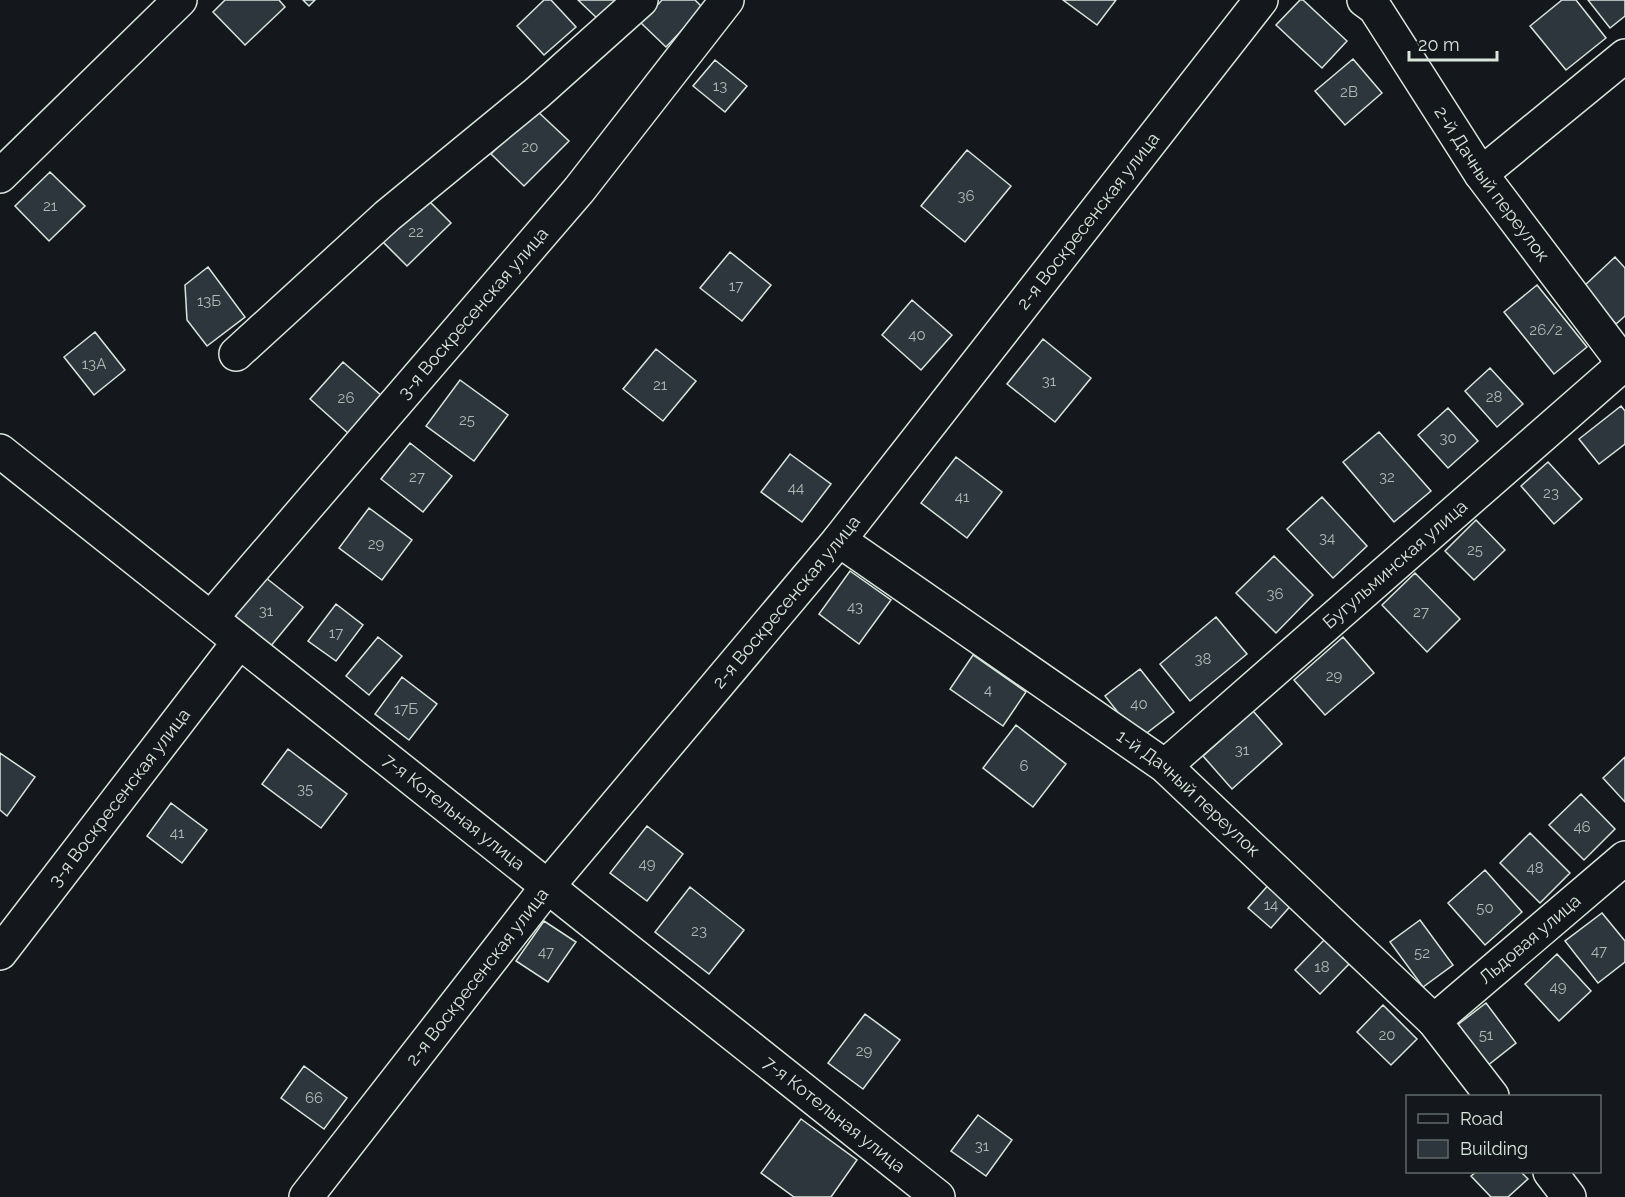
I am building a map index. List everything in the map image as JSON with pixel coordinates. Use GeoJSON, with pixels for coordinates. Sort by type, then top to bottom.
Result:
{"type":"FeatureCollection","features":[{"type":"Feature","properties":{"kind":"street"},"geometry":{"type":"LineString","coordinates":[[0,176],[180,0]]}},
{"type":"Feature","properties":{"kind":"street"},"geometry":{"type":"LineString","coordinates":[[236,354],[387,216],[537,93],[642,0]]}},
{"type":"Feature","properties":{"kind":"street","name":"3-я Воскресенская улица"},"geometry":{"type":"LineString","coordinates":[[211,618],[579,190],[727,0]]}},
{"type":"Feature","properties":{"kind":"street","name":"2-я Воскресенская улица"},"geometry":{"type":"LineString","coordinates":[[306,1197],[548,886],[839,540],[1261,0]]}},
{"type":"Feature","properties":{"kind":"street","name":"2-й Дачный переулок"},"geometry":{"type":"LineString","coordinates":[[1373,3],[1481,174],[1625,364]]}},
{"type":"Feature","properties":{"kind":"street"},"geometry":{"type":"LineString","coordinates":[[1481,174],[1625,56]]}},
{"type":"Feature","properties":{"kind":"street","name":"Бугульминская улица"},"geometry":{"type":"LineString","coordinates":[[1165,766],[1625,364]]}},
{"type":"Feature","properties":{"kind":"street","name":"7-я Котельная улица"},"geometry":{"type":"LineString","coordinates":[[0,451],[938,1197]]}},
{"type":"Feature","properties":{"kind":"street","name":"1-й Дачный переулок"},"geometry":{"type":"LineString","coordinates":[[839,540],[1165,766],[1434,1021],[1491,1095]]}},
{"type":"Feature","properties":{"kind":"street","name":"3-я Воскресенская улица"},"geometry":{"type":"LineString","coordinates":[[0,952],[239,642]]}},
{"type":"Feature","properties":{"kind":"street","name":"Льдовая улица"},"geometry":{"type":"LineString","coordinates":[[1434,1021],[1625,858]]}},
{"type":"Feature","properties":{"kind":"street"},"geometry":{"type":"LineString","coordinates":[[1551,1173],[1569,1197]]}},
{"type":"Feature","properties":{"kind":"building"},"geometry":{"type":"Polygon","coordinates":[[[225,0],[279,0],[285,7],[245,45],[213,12],[225,0]]]}},
{"type":"Feature","properties":{"kind":"building"},"geometry":{"type":"Polygon","coordinates":[[[303,0],[315,0],[309,6],[303,0]]]}},
{"type":"Feature","properties":{"kind":"building"},"geometry":{"type":"Polygon","coordinates":[[[544,0],[551,0],[576,27],[544,55],[517,26],[544,0]]]}},
{"type":"Feature","properties":{"kind":"building"},"geometry":{"type":"Polygon","coordinates":[[[578,0],[615,0],[617,2],[600,21],[578,0]]]}},
{"type":"Feature","properties":{"kind":"building"},"geometry":{"type":"Polygon","coordinates":[[[662,0],[695,0],[703,8],[666,47],[641,23],[662,0]]]}},
{"type":"Feature","properties":{"kind":"building"},"geometry":{"type":"Polygon","coordinates":[[[1063,0],[1116,0],[1097,25],[1063,0]]]}},
{"type":"Feature","properties":{"kind":"building"},"geometry":{"type":"Polygon","coordinates":[[[1300,0],[1303,0],[1347,41],[1322,68],[1276,25],[1300,0]]]}},
{"type":"Feature","properties":{"kind":"building"},"geometry":{"type":"Polygon","coordinates":[[[1562,0],[1576,0],[1606,38],[1566,70],[1530,26],[1562,0]]]}},
{"type":"Feature","properties":{"kind":"building"},"geometry":{"type":"Polygon","coordinates":[[[1588,0],[1625,0],[1625,16],[1610,28],[1588,0]]]}},
{"type":"Feature","properties":{"kind":"building"},"geometry":{"type":"Polygon","coordinates":[[[1353,59],[1382,93],[1345,125],[1315,91],[1353,59]]]}},
{"type":"Feature","properties":{"kind":"building"},"geometry":{"type":"Polygon","coordinates":[[[715,60],[747,86],[725,112],[693,86],[715,60]]]}},
{"type":"Feature","properties":{"kind":"building"},"geometry":{"type":"Polygon","coordinates":[[[535,109],[569,141],[524,186],[491,154],[535,109]]]}},
{"type":"Feature","properties":{"kind":"building"},"geometry":{"type":"Polygon","coordinates":[[[967,150],[1011,186],[965,242],[921,206],[967,150]]]}},
{"type":"Feature","properties":{"kind":"building"},"geometry":{"type":"Polygon","coordinates":[[[50,172],[85,206],[49,241],[15,206],[50,172]]]}},
{"type":"Feature","properties":{"kind":"building"},"geometry":{"type":"Polygon","coordinates":[[[426,198],[451,223],[407,266],[382,241],[426,198]]]}},
{"type":"Feature","properties":{"kind":"building"},"geometry":{"type":"Polygon","coordinates":[[[730,252],[771,285],[742,321],[700,288],[730,252]]]}},
{"type":"Feature","properties":{"kind":"building"},"geometry":{"type":"Polygon","coordinates":[[[1615,257],[1625,268],[1625,316],[1616,324],[1583,287],[1615,257]]]}},
{"type":"Feature","properties":{"kind":"building"},"geometry":{"type":"Polygon","coordinates":[[[208,267],[245,317],[207,346],[187,320],[185,285],[208,267]]]}},
{"type":"Feature","properties":{"kind":"building"},"geometry":{"type":"Polygon","coordinates":[[[1537,285],[1587,347],[1554,374],[1504,312],[1537,285]]]}},
{"type":"Feature","properties":{"kind":"building"},"geometry":{"type":"Polygon","coordinates":[[[912,300],[952,335],[921,370],[882,335],[912,300]]]}},
{"type":"Feature","properties":{"kind":"building"},"geometry":{"type":"Polygon","coordinates":[[[95,332],[125,370],[94,395],[64,357],[95,332]]]}},
{"type":"Feature","properties":{"kind":"building"},"geometry":{"type":"Polygon","coordinates":[[[1043,339],[1091,378],[1055,422],[1007,384],[1043,339]]]}},
{"type":"Feature","properties":{"kind":"building"},"geometry":{"type":"Polygon","coordinates":[[[656,349],[696,381],[663,421],[623,389],[656,349]]]}},
{"type":"Feature","properties":{"kind":"building"},"geometry":{"type":"Polygon","coordinates":[[[343,362],[382,396],[349,434],[310,399],[343,362]]]}},
{"type":"Feature","properties":{"kind":"building"},"geometry":{"type":"Polygon","coordinates":[[[1490,368],[1523,404],[1497,427],[1465,391],[1490,368]]]}},
{"type":"Feature","properties":{"kind":"building"},"geometry":{"type":"Polygon","coordinates":[[[460,380],[508,415],[474,461],[426,426],[460,380]]]}},
{"type":"Feature","properties":{"kind":"building"},"geometry":{"type":"Polygon","coordinates":[[[1621,406],[1625,411],[1625,444],[1599,464],[1579,439],[1621,406]]]}},
{"type":"Feature","properties":{"kind":"building"},"geometry":{"type":"Polygon","coordinates":[[[1448,408],[1478,441],[1448,468],[1418,435],[1448,408]]]}},
{"type":"Feature","properties":{"kind":"building"},"geometry":{"type":"Polygon","coordinates":[[[1379,432],[1431,491],[1394,522],[1343,462],[1379,432]]]}},
{"type":"Feature","properties":{"kind":"building"},"geometry":{"type":"Polygon","coordinates":[[[410,443],[452,476],[423,512],[381,479],[410,443]]]}},
{"type":"Feature","properties":{"kind":"building"},"geometry":{"type":"Polygon","coordinates":[[[790,454],[831,484],[802,522],[761,492],[790,454]]]}},
{"type":"Feature","properties":{"kind":"building"},"geometry":{"type":"Polygon","coordinates":[[[956,457],[1002,492],[967,538],[921,503],[956,457]]]}},
{"type":"Feature","properties":{"kind":"building"},"geometry":{"type":"Polygon","coordinates":[[[1548,462],[1582,499],[1554,524],[1521,486],[1548,462]]]}},
{"type":"Feature","properties":{"kind":"building"},"geometry":{"type":"Polygon","coordinates":[[[1322,497],[1367,546],[1333,578],[1287,529],[1322,497]]]}},
{"type":"Feature","properties":{"kind":"building"},"geometry":{"type":"Polygon","coordinates":[[[369,508],[412,540],[382,580],[339,548],[369,508]]]}},
{"type":"Feature","properties":{"kind":"building"},"geometry":{"type":"Polygon","coordinates":[[[1476,520],[1505,550],[1474,580],[1445,551],[1476,520]]]}},
{"type":"Feature","properties":{"kind":"building"},"geometry":{"type":"Polygon","coordinates":[[[1274,556],[1313,595],[1276,633],[1236,593],[1274,556]]]}},
{"type":"Feature","properties":{"kind":"building"},"geometry":{"type":"Polygon","coordinates":[[[850,571],[891,600],[859,644],[819,614],[850,571]]]}},
{"type":"Feature","properties":{"kind":"building"},"geometry":{"type":"Polygon","coordinates":[[[1415,573],[1460,619],[1427,652],[1382,605],[1415,573]]]}},
{"type":"Feature","properties":{"kind":"building"},"geometry":{"type":"Polygon","coordinates":[[[261,574],[303,607],[270,647],[229,614],[261,574]]]}},
{"type":"Feature","properties":{"kind":"building"},"geometry":{"type":"Polygon","coordinates":[[[336,604],[363,625],[336,661],[308,641],[336,604]]]}},
{"type":"Feature","properties":{"kind":"building"},"geometry":{"type":"Polygon","coordinates":[[[1216,617],[1247,654],[1190,701],[1160,664],[1216,617]]]}},
{"type":"Feature","properties":{"kind":"building"},"geometry":{"type":"Polygon","coordinates":[[[378,637],[402,656],[369,695],[346,676],[378,637]]]}},
{"type":"Feature","properties":{"kind":"building"},"geometry":{"type":"Polygon","coordinates":[[[1343,637],[1374,673],[1325,715],[1294,680],[1343,637]]]}},
{"type":"Feature","properties":{"kind":"building"},"geometry":{"type":"Polygon","coordinates":[[[973,655],[1026,692],[1003,726],[950,689],[973,655]]]}},
{"type":"Feature","properties":{"kind":"building"},"geometry":{"type":"Polygon","coordinates":[[[1140,669],[1174,712],[1139,739],[1105,696],[1140,669]]]}},
{"type":"Feature","properties":{"kind":"building"},"geometry":{"type":"Polygon","coordinates":[[[402,677],[437,704],[409,740],[375,714],[402,677]]]}},
{"type":"Feature","properties":{"kind":"building"},"geometry":{"type":"Polygon","coordinates":[[[1253,711],[1282,744],[1232,789],[1203,756],[1253,711]]]}},
{"type":"Feature","properties":{"kind":"building"},"geometry":{"type":"Polygon","coordinates":[[[1016,725],[1066,764],[1033,807],[983,768],[1016,725]]]}},
{"type":"Feature","properties":{"kind":"building"},"geometry":{"type":"Polygon","coordinates":[[[288,749],[347,794],[321,828],[262,784],[288,749]]]}},
{"type":"Feature","properties":{"kind":"building"},"geometry":{"type":"Polygon","coordinates":[[[0,753],[35,777],[7,816],[0,810],[0,753]]]}},
{"type":"Feature","properties":{"kind":"building"},"geometry":{"type":"Polygon","coordinates":[[[1625,757],[1625,802],[1603,778],[1625,757]]]}},
{"type":"Feature","properties":{"kind":"building"},"geometry":{"type":"Polygon","coordinates":[[[1581,794],[1615,829],[1584,860],[1549,825],[1581,794]]]}},
{"type":"Feature","properties":{"kind":"building"},"geometry":{"type":"Polygon","coordinates":[[[171,803],[207,830],[182,863],[147,836],[171,803]]]}},
{"type":"Feature","properties":{"kind":"building"},"geometry":{"type":"Polygon","coordinates":[[[647,826],[683,854],[647,901],[610,873],[647,826]]]}},
{"type":"Feature","properties":{"kind":"building"},"geometry":{"type":"Polygon","coordinates":[[[1530,833],[1570,873],[1540,903],[1500,863],[1530,833]]]}},
{"type":"Feature","properties":{"kind":"building"},"geometry":{"type":"Polygon","coordinates":[[[1485,870],[1522,912],[1485,945],[1448,903],[1485,870]]]}},
{"type":"Feature","properties":{"kind":"building"},"geometry":{"type":"Polygon","coordinates":[[[1271,882],[1294,902],[1271,928],[1248,908],[1271,882]]]}},
{"type":"Feature","properties":{"kind":"building"},"geometry":{"type":"Polygon","coordinates":[[[690,887],[744,930],[709,974],[655,932],[690,887]]]}},
{"type":"Feature","properties":{"kind":"building"},"geometry":{"type":"Polygon","coordinates":[[[1602,913],[1625,941],[1625,962],[1598,983],[1565,941],[1602,913]]]}},
{"type":"Feature","properties":{"kind":"building"},"geometry":{"type":"Polygon","coordinates":[[[1420,920],[1453,965],[1423,987],[1390,942],[1420,920]]]}},
{"type":"Feature","properties":{"kind":"building"},"geometry":{"type":"Polygon","coordinates":[[[544,921],[576,942],[548,982],[516,961],[544,921]]]}},
{"type":"Feature","properties":{"kind":"building"},"geometry":{"type":"Polygon","coordinates":[[[1325,939],[1350,963],[1320,994],[1295,970],[1325,939]]]}},
{"type":"Feature","properties":{"kind":"building"},"geometry":{"type":"Polygon","coordinates":[[[1557,954],[1591,991],[1559,1021],[1525,984],[1557,954]]]}},
{"type":"Feature","properties":{"kind":"building"},"geometry":{"type":"Polygon","coordinates":[[[1486,1003],[1516,1043],[1487,1066],[1456,1026],[1486,1003]]]}},
{"type":"Feature","properties":{"kind":"building"},"geometry":{"type":"Polygon","coordinates":[[[1383,1005],[1417,1039],[1391,1065],[1357,1032],[1383,1005]]]}},
{"type":"Feature","properties":{"kind":"building"},"geometry":{"type":"Polygon","coordinates":[[[865,1014],[900,1040],[863,1089],[828,1063],[865,1014]]]}},
{"type":"Feature","properties":{"kind":"building"},"geometry":{"type":"Polygon","coordinates":[[[304,1066],[347,1098],[324,1129],[281,1098],[304,1066]]]}},
{"type":"Feature","properties":{"kind":"building"},"geometry":{"type":"Polygon","coordinates":[[[978,1115],[1012,1140],[986,1176],[951,1151],[978,1115]]]}},
{"type":"Feature","properties":{"kind":"building"},"geometry":{"type":"Polygon","coordinates":[[[801,1119],[857,1160],[831,1197],[794,1197],[761,1173],[801,1119]]]}},
{"type":"Feature","properties":{"kind":"building"},"geometry":{"type":"Polygon","coordinates":[[[1475,1173],[1522,1173],[1528,1179],[1508,1197],[1491,1197],[1471,1176],[1475,1173]]]}}]}
